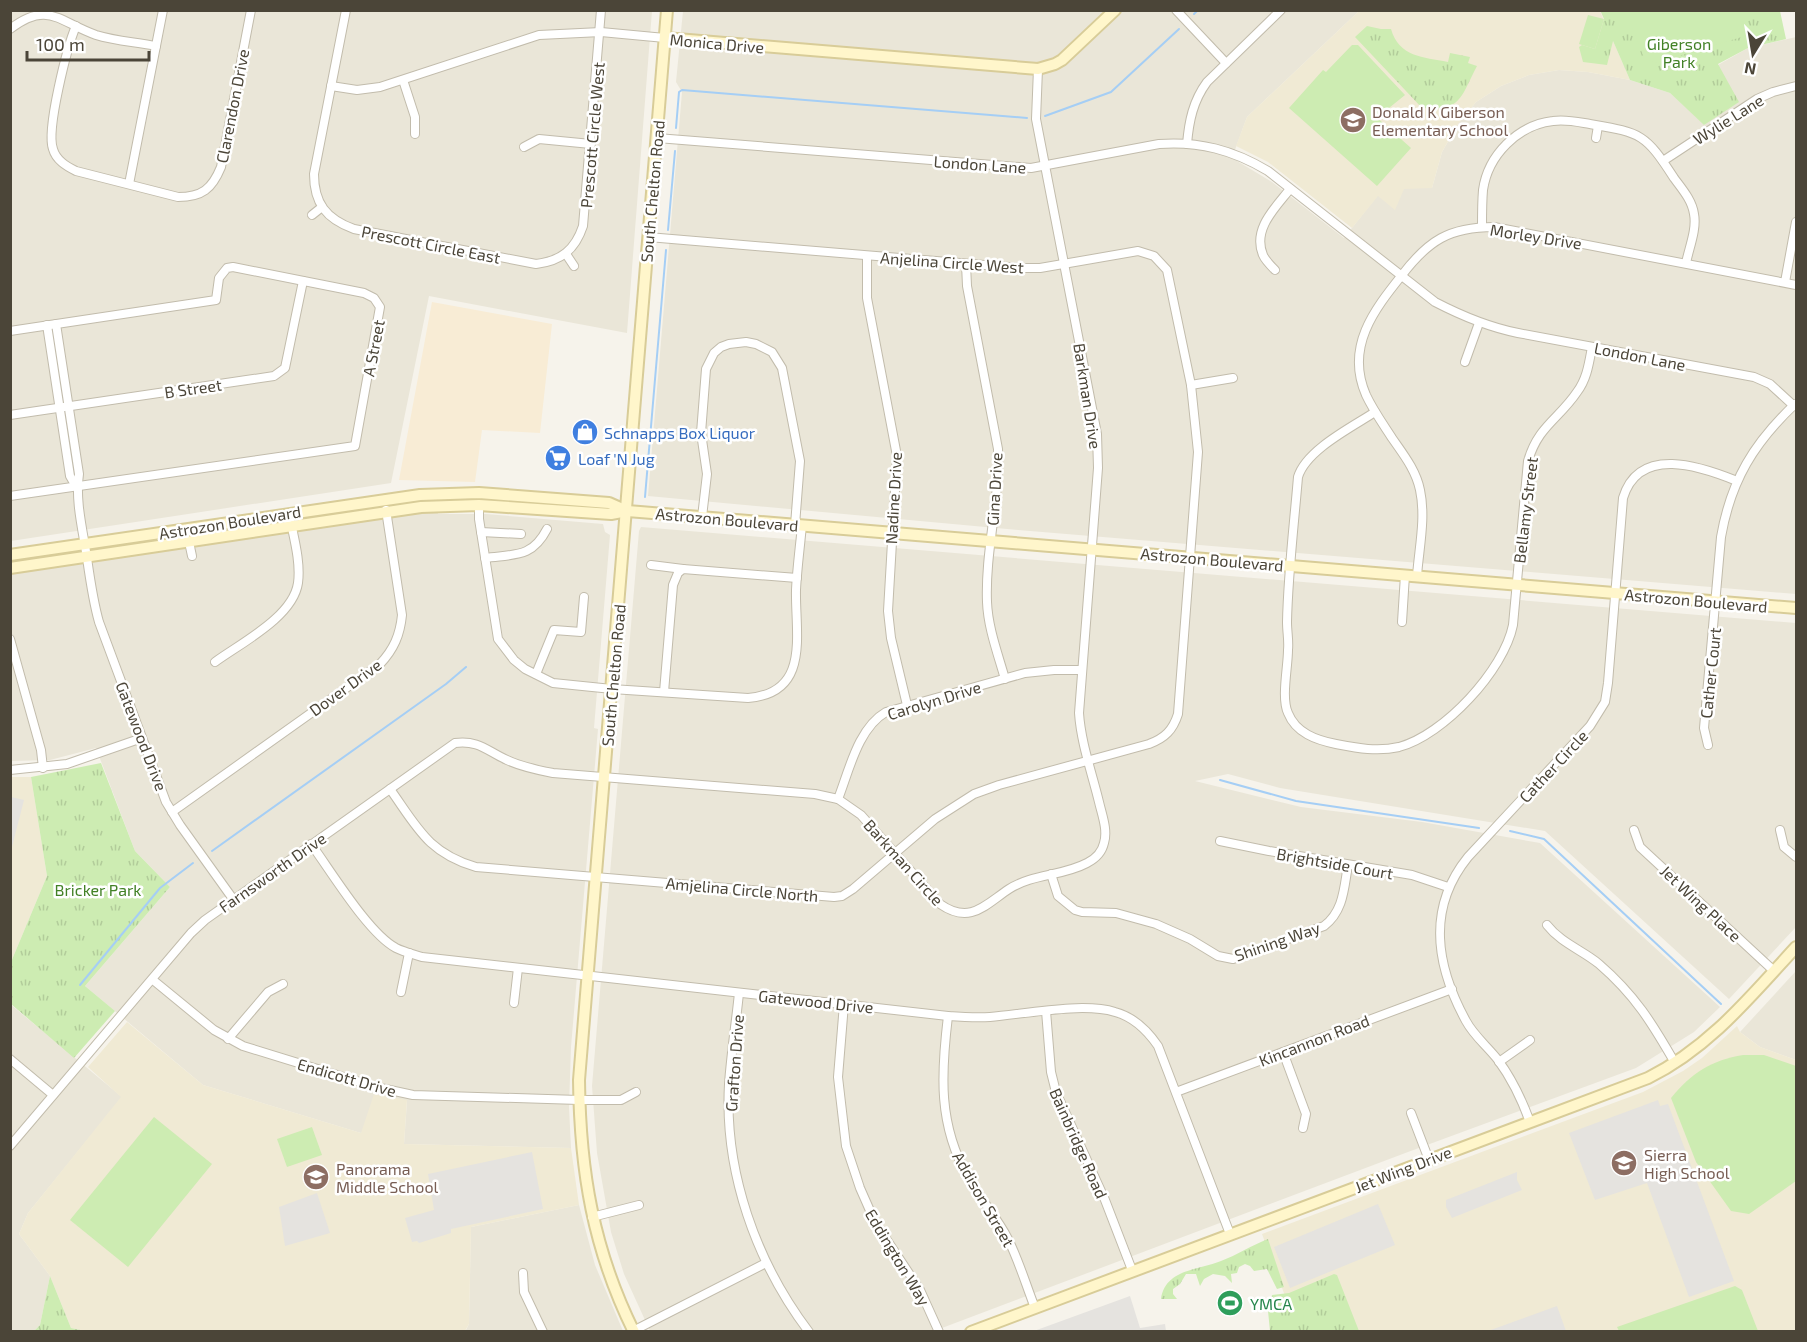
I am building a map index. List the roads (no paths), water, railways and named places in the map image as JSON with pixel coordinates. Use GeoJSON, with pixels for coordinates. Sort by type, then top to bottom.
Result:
{"type":"FeatureCollection","features":[{"type":"Feature","properties":{"kind":"main road","name":"South Chelton Road"},"geometry":{"type":"LineString","coordinates":[[633,1331],[610,1278],[592,1217],[580,1134],[580,1058],[667,10]]}},
{"type":"Feature","properties":{"kind":"main road"},"geometry":{"type":"LineString","coordinates":[[1038,69],[1062,60],[1115,10]]}},
{"type":"Feature","properties":{"kind":"main road","name":"Monica Drive"},"geometry":{"type":"LineString","coordinates":[[665,38],[1038,69]]}},
{"type":"Feature","properties":{"kind":"main road","name":"Astrozon Boulevard"},"geometry":{"type":"LineString","coordinates":[[10,555],[428,494],[479,493],[609,503],[627,511]]}},
{"type":"Feature","properties":{"kind":"main road","name":"Astrozon Boulevard"},"geometry":{"type":"LineString","coordinates":[[10,568],[421,507],[479,505],[610,514],[627,511],[1797,608]]}},
{"type":"Feature","properties":{"kind":"main road","name":"Jet Wing Drive"},"geometry":{"type":"LineString","coordinates":[[971,1332],[1637,1083],[1675,1063],[1713,1035],[1797,947]]}},
{"type":"Feature","properties":{"kind":"street"},"geometry":{"type":"LineString","coordinates":[[129,184],[163,10]]}},
{"type":"Feature","properties":{"kind":"street","name":"Clarendon Drive"},"geometry":{"type":"LineString","coordinates":[[205,190],[212,185],[221,167],[251,10]]}},
{"type":"Feature","properties":{"kind":"street"},"geometry":{"type":"LineString","coordinates":[[312,214],[322,207],[316,196],[314,174],[346,10]]}},
{"type":"Feature","properties":{"kind":"street","name":"Prescott Circle West"},"geometry":{"type":"LineString","coordinates":[[566,254],[577,241],[583,226],[601,32],[601,10]]}},
{"type":"Feature","properties":{"kind":"street"},"geometry":{"type":"LineString","coordinates":[[1176,10],[1226,63]]}},
{"type":"Feature","properties":{"kind":"street"},"geometry":{"type":"LineString","coordinates":[[1187,144],[1190,119],[1200,91],[1281,10]]}},
{"type":"Feature","properties":{"kind":"street"},"geometry":{"type":"LineString","coordinates":[[10,29],[39,14],[56,17],[99,36],[156,46]]}},
{"type":"Feature","properties":{"kind":"street"},"geometry":{"type":"LineString","coordinates":[[76,26],[68,46],[50,137],[55,155],[76,171],[178,197],[188,197],[205,190],[210,200]]}},
{"type":"Feature","properties":{"kind":"street","name":"Monica Drive"},"geometry":{"type":"LineString","coordinates":[[331,86],[367,90],[539,35],[601,32],[665,38]]}},
{"type":"Feature","properties":{"kind":"street","name":"Barkman Drive"},"geometry":{"type":"LineString","coordinates":[[1038,69],[1035,109],[1097,434],[1098,468],[1081,670],[1080,722],[1089,760]]}},
{"type":"Feature","properties":{"kind":"street"},"geometry":{"type":"LineString","coordinates":[[403,80],[415,117],[415,134]]}},
{"type":"Feature","properties":{"kind":"street","name":"Wylie Lane"},"geometry":{"type":"LineString","coordinates":[[1663,161],[1757,99],[1797,86]]}},
{"type":"Feature","properties":{"kind":"street"},"geometry":{"type":"LineString","coordinates":[[1482,227],[1483,189],[1487,176],[1491,165],[1510,140],[1538,124],[1566,120],[1636,134],[1652,146],[1690,202],[1695,217],[1686,263]]}},
{"type":"Feature","properties":{"kind":"street"},"geometry":{"type":"LineString","coordinates":[[1596,138],[1598,126]]}},
{"type":"Feature","properties":{"kind":"street","name":"London Lane"},"geometry":{"type":"LineString","coordinates":[[657,138],[1021,168],[1046,167],[1143,146],[1173,143],[1210,146],[1237,154],[1268,171],[1435,302],[1479,322],[1502,330],[1763,380],[1795,404]]}},
{"type":"Feature","properties":{"kind":"street"},"geometry":{"type":"LineString","coordinates":[[524,147],[538,140],[591,144]]}},
{"type":"Feature","properties":{"kind":"street"},"geometry":{"type":"LineString","coordinates":[[1275,270],[1263,255],[1261,230],[1290,189]]}},
{"type":"Feature","properties":{"kind":"street","name":"Prescott Circle East"},"geometry":{"type":"LineString","coordinates":[[322,207],[342,225],[354,229],[529,263],[550,262],[566,254]]}},
{"type":"Feature","properties":{"kind":"street"},"geometry":{"type":"LineString","coordinates":[[1785,282],[1797,222]]}},
{"type":"Feature","properties":{"kind":"street","name":"Morley Drive"},"geometry":{"type":"LineString","coordinates":[[1402,622],[1422,513],[1420,489],[1411,466],[1375,412],[1362,383],[1360,360],[1363,336],[1371,315],[1418,255],[1432,243],[1455,231],[1482,227],[1504,228],[1797,285]]}},
{"type":"Feature","properties":{"kind":"street","name":"Anjelina Circle West"},"geometry":{"type":"LineString","coordinates":[[648,237],[1030,268],[1138,251],[1161,261],[1170,279],[1191,385],[1197,437],[1198,466],[1178,714],[1172,730],[1158,741],[1089,760]]}},
{"type":"Feature","properties":{"kind":"street"},"geometry":{"type":"LineString","coordinates":[[566,254],[574,266]]}},
{"type":"Feature","properties":{"kind":"street","name":"Nadine Drive"},"geometry":{"type":"LineString","coordinates":[[867,256],[867,298],[897,456],[887,598],[889,626],[907,705]]}},
{"type":"Feature","properties":{"kind":"street","name":"Gina Drive"},"geometry":{"type":"LineString","coordinates":[[966,264],[967,286],[998,449],[987,602],[1005,679]]}},
{"type":"Feature","properties":{"kind":"street","name":"A Street"},"geometry":{"type":"LineString","coordinates":[[10,331],[216,300],[219,278],[227,268],[239,268],[364,293],[374,298],[380,307],[380,319],[355,446],[10,496]]}},
{"type":"Feature","properties":{"kind":"street","name":"B Street"},"geometry":{"type":"LineString","coordinates":[[10,415],[274,376],[285,372],[303,281]]}},
{"type":"Feature","properties":{"kind":"street"},"geometry":{"type":"LineString","coordinates":[[1465,362],[1479,322]]}},
{"type":"Feature","properties":{"kind":"street"},"geometry":{"type":"LineString","coordinates":[[56,324],[65,407]]}},
{"type":"Feature","properties":{"kind":"street"},"geometry":{"type":"LineString","coordinates":[[47,326],[65,407]]}},
{"type":"Feature","properties":{"kind":"street"},"geometry":{"type":"LineString","coordinates":[[479,505],[484,558],[498,639],[514,660],[553,683],[748,698],[766,695],[782,685],[795,663],[798,628],[800,461],[782,368],[772,352],[756,344],[746,342],[721,347],[714,353],[706,369],[701,433],[707,474],[702,517]]}},
{"type":"Feature","properties":{"kind":"street","name":"Bellamy Street"},"geometry":{"type":"LineString","coordinates":[[1291,566],[1287,625],[1286,707],[1293,722],[1315,739],[1370,749],[1400,746],[1429,733],[1468,701],[1505,651],[1513,625],[1526,473],[1531,450],[1543,430],[1578,391],[1588,370],[1592,347]]}},
{"type":"Feature","properties":{"kind":"street"},"geometry":{"type":"LineString","coordinates":[[1191,385],[1233,378]]}},
{"type":"Feature","properties":{"kind":"street","name":"Cather Court"},"geometry":{"type":"LineString","coordinates":[[1708,745],[1704,729],[1721,537],[1725,515],[1737,481],[1761,440],[1795,404]]}},
{"type":"Feature","properties":{"kind":"street","name":"Gatewood Drive"},"geometry":{"type":"LineString","coordinates":[[65,407],[79,474],[77,488],[99,622],[172,812],[233,899]]}},
{"type":"Feature","properties":{"kind":"street"},"geometry":{"type":"LineString","coordinates":[[1291,566],[1300,469],[1311,454],[1375,412]]}},
{"type":"Feature","properties":{"kind":"street","name":"Cather Circle"},"geometry":{"type":"LineString","coordinates":[[1530,1122],[1509,1077],[1500,1062],[1466,1020],[1452,988],[1441,955],[1439,933],[1442,908],[1448,887],[1468,857],[1590,726],[1601,710],[1608,683],[1623,498],[1631,479],[1645,468],[1663,464],[1701,468],[1737,481]]}},
{"type":"Feature","properties":{"kind":"street","name":"Dover Drive"},"geometry":{"type":"LineString","coordinates":[[172,812],[380,664],[390,654],[401,630],[402,615],[385,499]]}},
{"type":"Feature","properties":{"kind":"street"},"geometry":{"type":"LineString","coordinates":[[215,662],[280,616],[292,598],[298,583],[298,570],[289,513]]}},
{"type":"Feature","properties":{"kind":"street"},"geometry":{"type":"LineString","coordinates":[[484,558],[517,554],[534,548],[539,544],[547,529]]}},
{"type":"Feature","properties":{"kind":"street"},"geometry":{"type":"LineString","coordinates":[[481,532],[521,534]]}},
{"type":"Feature","properties":{"kind":"street"},"geometry":{"type":"LineString","coordinates":[[189,542],[192,556]]}},
{"type":"Feature","properties":{"kind":"street"},"geometry":{"type":"LineString","coordinates":[[651,565],[797,578]]}},
{"type":"Feature","properties":{"kind":"street"},"geometry":{"type":"LineString","coordinates":[[664,692],[673,585],[678,573],[683,569]]}},
{"type":"Feature","properties":{"kind":"street"},"geometry":{"type":"LineString","coordinates":[[536,674],[554,630],[581,632],[584,597]]}},
{"type":"Feature","properties":{"kind":"street"},"geometry":{"type":"LineString","coordinates":[[10,639],[41,750],[43,768]]}},
{"type":"Feature","properties":{"kind":"street","name":"Carolyn Drive"},"geometry":{"type":"LineString","coordinates":[[838,800],[866,730],[877,717],[907,705],[1044,670],[1081,670]]}},
{"type":"Feature","properties":{"kind":"street"},"geometry":{"type":"LineString","coordinates":[[10,770],[67,764],[142,738]]}},
{"type":"Feature","properties":{"kind":"street","name":"Farnsworth Drive"},"geometry":{"type":"LineString","coordinates":[[10,1146],[191,933],[205,920],[442,750],[455,743],[467,741],[480,744],[529,769],[604,777]]}},
{"type":"Feature","properties":{"kind":"street","name":"Amjelina Circle North"},"geometry":{"type":"LineString","coordinates":[[390,789],[417,829],[433,847],[459,862],[476,867],[834,897],[842,896],[854,889],[935,819],[974,794],[1089,760]]}},
{"type":"Feature","properties":{"kind":"street","name":"Barkman Circle"},"geometry":{"type":"LineString","coordinates":[[604,777],[815,795],[838,800],[861,815],[940,904],[962,914],[984,908],[1016,885],[1074,868],[1092,861],[1097,855],[1104,842],[1104,823],[1089,760]]}},
{"type":"Feature","properties":{"kind":"street","name":"Jet Wing Place"},"geometry":{"type":"LineString","coordinates":[[1634,830],[1640,846],[1774,971]]}},
{"type":"Feature","properties":{"kind":"street"},"geometry":{"type":"LineString","coordinates":[[1780,830],[1784,847],[1797,857]]}},
{"type":"Feature","properties":{"kind":"street","name":"Brightside Court"},"geometry":{"type":"LineString","coordinates":[[1220,841],[1412,875],[1448,887]]}},
{"type":"Feature","properties":{"kind":"street","name":"Gatewood Drive"},"geometry":{"type":"LineString","coordinates":[[311,844],[371,926],[397,948],[422,957],[948,1016],[988,1017],[1046,1011],[1102,1009],[1115,1012],[1144,1028],[1158,1046],[1230,1234]]}},
{"type":"Feature","properties":{"kind":"street","name":"Shining Way"},"geometry":{"type":"LineString","coordinates":[[1051,874],[1058,896],[1075,910],[1116,913],[1156,924],[1190,939],[1218,956],[1233,959],[1330,922],[1339,909],[1347,865]]}},
{"type":"Feature","properties":{"kind":"street"},"geometry":{"type":"LineString","coordinates":[[1547,925],[1557,938],[1594,960],[1626,990],[1647,1015],[1675,1063]]}},
{"type":"Feature","properties":{"kind":"street"},"geometry":{"type":"LineString","coordinates":[[401,992],[409,953]]}},
{"type":"Feature","properties":{"kind":"street"},"geometry":{"type":"LineString","coordinates":[[514,1003],[518,968]]}},
{"type":"Feature","properties":{"kind":"street","name":"Endicott Drive"},"geometry":{"type":"LineString","coordinates":[[153,980],[214,1030],[243,1046],[395,1092],[413,1095],[579,1100],[621,1100],[636,1092]]}},
{"type":"Feature","properties":{"kind":"street"},"geometry":{"type":"LineString","coordinates":[[228,1039],[268,992],[283,984]]}},
{"type":"Feature","properties":{"kind":"street","name":"Kincannon Road"},"geometry":{"type":"LineString","coordinates":[[1176,1092],[1452,988]]}},
{"type":"Feature","properties":{"kind":"street","name":"Grafton Drive"},"geometry":{"type":"LineString","coordinates":[[739,993],[729,1084],[731,1137],[736,1171],[752,1228],[766,1263],[780,1289],[809,1332]]}},
{"type":"Feature","properties":{"kind":"street","name":"Eddington Way"},"geometry":{"type":"LineString","coordinates":[[844,1004],[838,1077],[846,1146],[860,1188],[875,1222],[920,1290],[939,1332]]}},
{"type":"Feature","properties":{"kind":"street","name":"Bainbridge Road"},"geometry":{"type":"LineString","coordinates":[[1046,1011],[1051,1072],[1056,1092],[1132,1270]]}},
{"type":"Feature","properties":{"kind":"street","name":"Addison Street"},"geometry":{"type":"LineString","coordinates":[[948,1016],[942,1091],[951,1137],[967,1176],[1010,1241],[1035,1308]]}},
{"type":"Feature","properties":{"kind":"street"},"geometry":{"type":"LineString","coordinates":[[1500,1062],[1530,1040]]}},
{"type":"Feature","properties":{"kind":"street"},"geometry":{"type":"LineString","coordinates":[[1283,1052],[1306,1113],[1303,1128]]}},
{"type":"Feature","properties":{"kind":"street"},"geometry":{"type":"LineString","coordinates":[[10,1059],[53,1095]]}},
{"type":"Feature","properties":{"kind":"street"},"geometry":{"type":"LineString","coordinates":[[1411,1113],[1429,1160]]}},
{"type":"Feature","properties":{"kind":"street"},"geometry":{"type":"LineString","coordinates":[[592,1217],[639,1206]]}},
{"type":"Feature","properties":{"kind":"street"},"geometry":{"type":"LineString","coordinates":[[633,1331],[766,1263]]}},
{"type":"Feature","properties":{"kind":"street"},"geometry":{"type":"LineString","coordinates":[[523,1273],[524,1292],[543,1332]]}},
{"type":"Feature","properties":{"kind":"waterway"},"geometry":{"type":"LineString","coordinates":[[1194,14],[1198,10]]}},
{"type":"Feature","properties":{"kind":"waterway"},"geometry":{"type":"LineString","coordinates":[[1045,116],[1111,92],[1179,29]]}},
{"type":"Feature","properties":{"kind":"waterway"},"geometry":{"type":"LineString","coordinates":[[676,128],[679,92],[682,90],[1027,118]]}},
{"type":"Feature","properties":{"kind":"waterway"},"geometry":{"type":"LineString","coordinates":[[668,230],[675,151]]}},
{"type":"Feature","properties":{"kind":"waterway"},"geometry":{"type":"LineString","coordinates":[[645,497],[666,250]]}},
{"type":"Feature","properties":{"kind":"waterway"},"geometry":{"type":"LineString","coordinates":[[212,851],[446,684],[466,667]]}},
{"type":"Feature","properties":{"kind":"waterway"},"geometry":{"type":"LineString","coordinates":[[1220,780],[1296,801],[1479,828]]}},
{"type":"Feature","properties":{"kind":"waterway"},"geometry":{"type":"LineString","coordinates":[[1510,831],[1544,839],[1721,1004]]}},
{"type":"Feature","properties":{"kind":"waterway"},"geometry":{"type":"LineString","coordinates":[[80,985],[160,888],[193,863]]}},
{"type":"Feature","properties":{"kind":"place","name":"Donald K Giberson Elementary School"},"geometry":{"type":"Point","coordinates":[1353,120]}},
{"type":"Feature","properties":{"kind":"place","name":"Schnapps Box Liquor"},"geometry":{"type":"Point","coordinates":[585,432]}},
{"type":"Feature","properties":{"kind":"place","name":"Loaf 'N Jug"},"geometry":{"type":"Point","coordinates":[558,458]}},
{"type":"Feature","properties":{"kind":"place","name":"Sierra High School"},"geometry":{"type":"Point","coordinates":[1624,1163]}},
{"type":"Feature","properties":{"kind":"place","name":"Panorama Middle School"},"geometry":{"type":"Point","coordinates":[316,1177]}},
{"type":"Feature","properties":{"kind":"place","name":"YMCA"},"geometry":{"type":"Point","coordinates":[1230,1303]}},
{"type":"Feature","properties":{"kind":"park label","name":"Giberson Park"},"geometry":{"type":"Point","coordinates":[1679,52]}},
{"type":"Feature","properties":{"kind":"park label","name":"Bricker Park"},"geometry":{"type":"Point","coordinates":[98,889]}}]}
